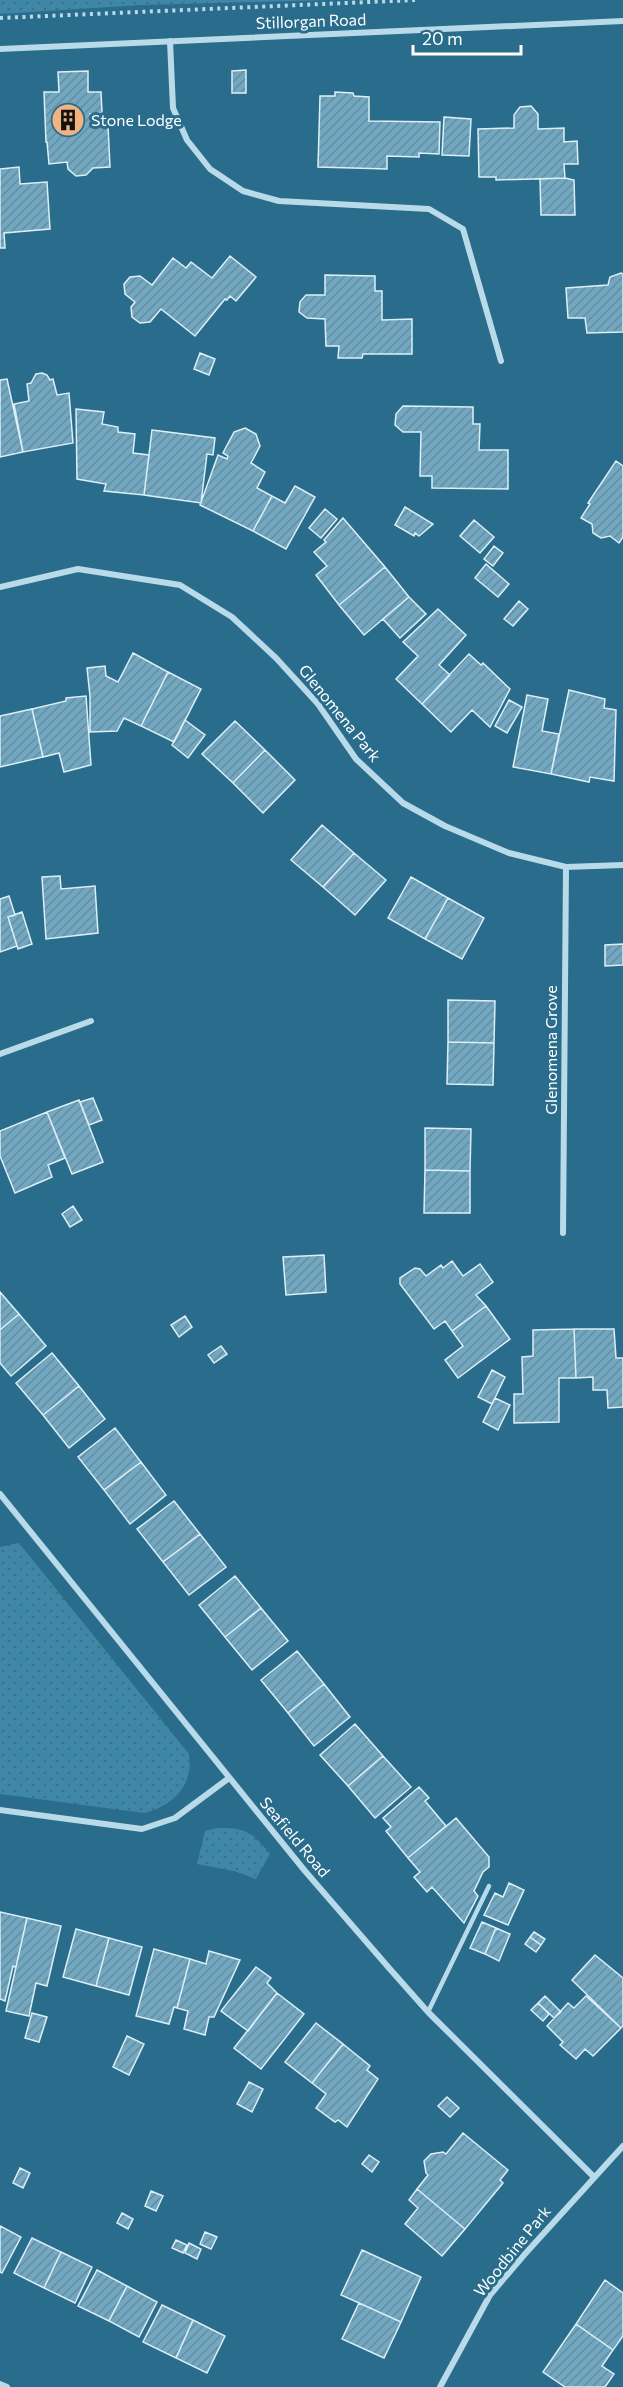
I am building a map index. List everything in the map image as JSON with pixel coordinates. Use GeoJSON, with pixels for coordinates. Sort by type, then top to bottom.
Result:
{"type":"FeatureCollection","features":[{"type":"Feature","properties":{"kind":"street","name":"Stillorgan Road"},"geometry":{"type":"LineString","coordinates":[[0,49],[623,21]]}},
{"type":"Feature","properties":{"kind":"street"},"geometry":{"type":"LineString","coordinates":[[170,41],[173,108],[186,140],[210,169],[243,191],[279,201],[429,209],[463,229],[501,361]]}},
{"type":"Feature","properties":{"kind":"street","name":"Glenomena Park"},"geometry":{"type":"LineString","coordinates":[[0,587],[78,569],[180,585],[232,616],[276,658],[318,704],[356,759],[403,803],[444,826],[509,854],[566,867],[623,865]]}},
{"type":"Feature","properties":{"kind":"street","name":"Glenomena Grove"},"geometry":{"type":"LineString","coordinates":[[563,1233],[566,867]]}},
{"type":"Feature","properties":{"kind":"street"},"geometry":{"type":"LineString","coordinates":[[0,1054],[91,1022]]}},
{"type":"Feature","properties":{"kind":"street","name":"Seafield Road"},"geometry":{"type":"LineString","coordinates":[[0,1494],[305,1871],[428,2012],[593,2176]]}},
{"type":"Feature","properties":{"kind":"street"},"geometry":{"type":"LineString","coordinates":[[0,1810],[142,1829],[175,1818],[229,1778]]}},
{"type":"Feature","properties":{"kind":"street","name":"Woodbine Park"},"geometry":{"type":"LineString","coordinates":[[440,2387],[490,2295],[593,2176],[623,2146]]}},
{"type":"Feature","properties":{"kind":"street"},"geometry":{"type":"LineString","coordinates":[[0,2384],[7,2387]]}},
{"type":"Feature","properties":{"kind":"lane"},"geometry":{"type":"LineString","coordinates":[[428,2012],[489,1886]]}},
{"type":"Feature","properties":{"kind":"path"},"geometry":{"type":"LineString","coordinates":[[0,18],[415,0]]}},
{"type":"Feature","properties":{"kind":"shaded area"},"geometry":{"type":"Polygon","coordinates":[[[0,0],[330,0],[142,5],[0,14],[0,0]]]}},
{"type":"Feature","properties":{"kind":"shaded area"},"geometry":{"type":"Polygon","coordinates":[[[19,1543],[189,1754],[190,1765],[185,1784],[164,1805],[144,1813],[0,1794],[0,1547],[19,1543]]]}},
{"type":"Feature","properties":{"kind":"shaded area"},"geometry":{"type":"Polygon","coordinates":[[[217,1828],[248,1832],[270,1854],[256,1879],[234,1871],[197,1864],[205,1831],[217,1828]]]}},
{"type":"Feature","properties":{"kind":"building"},"geometry":{"type":"Polygon","coordinates":[[[246,70],[246,93],[232,93],[232,71],[246,70]]]}},
{"type":"Feature","properties":{"kind":"building","name":"Stone Lodge"},"geometry":{"type":"Polygon","coordinates":[[[88,71],[88,92],[101,92],[102,113],[90,114],[91,126],[108,125],[110,167],[93,168],[86,175],[76,176],[68,169],[67,162],[49,164],[44,92],[59,92],[58,72],[88,71]]]}},
{"type":"Feature","properties":{"kind":"building"},"geometry":{"type":"Polygon","coordinates":[[[335,92],[369,97],[369,121],[440,122],[439,154],[419,153],[419,157],[387,156],[387,169],[318,167],[320,96],[335,96],[335,92]]]}},
{"type":"Feature","properties":{"kind":"building"},"geometry":{"type":"Polygon","coordinates":[[[531,106],[538,114],[538,129],[564,128],[564,142],[577,141],[578,164],[564,164],[565,178],[496,180],[496,177],[479,177],[478,129],[514,128],[514,115],[520,107],[531,106]]]}},
{"type":"Feature","properties":{"kind":"building"},"geometry":{"type":"Polygon","coordinates":[[[444,117],[471,119],[469,156],[442,155],[444,117]]]}},
{"type":"Feature","properties":{"kind":"building"},"geometry":{"type":"Polygon","coordinates":[[[19,167],[20,184],[47,182],[50,229],[4,233],[5,248],[0,248],[0,169],[19,167]]]}},
{"type":"Feature","properties":{"kind":"building"},"geometry":{"type":"Polygon","coordinates":[[[540,179],[574,180],[575,215],[541,215],[540,179]]]}},
{"type":"Feature","properties":{"kind":"building"},"geometry":{"type":"Polygon","coordinates":[[[230,256],[256,277],[236,301],[230,296],[227,300],[225,299],[195,336],[161,309],[150,322],[140,323],[132,317],[131,307],[135,302],[125,294],[124,284],[130,277],[140,276],[152,285],[173,258],[186,268],[191,262],[212,278],[230,256]]]}},
{"type":"Feature","properties":{"kind":"building"},"geometry":{"type":"Polygon","coordinates":[[[623,274],[623,332],[587,333],[585,318],[568,318],[566,288],[608,285],[610,277],[623,274]]]}},
{"type":"Feature","properties":{"kind":"building"},"geometry":{"type":"Polygon","coordinates":[[[325,275],[375,276],[375,291],[382,291],[382,320],[412,319],[412,354],[363,354],[362,358],[338,358],[339,346],[326,346],[325,319],[307,318],[299,312],[300,302],[306,295],[325,295],[325,275]]]}},
{"type":"Feature","properties":{"kind":"building"},"geometry":{"type":"Polygon","coordinates":[[[200,353],[215,359],[209,375],[194,369],[200,353]]]}},
{"type":"Feature","properties":{"kind":"building"},"geometry":{"type":"Polygon","coordinates":[[[42,373],[50,380],[53,379],[57,395],[69,393],[73,443],[23,452],[14,404],[29,401],[27,384],[31,383],[36,374],[42,373]]]}},
{"type":"Feature","properties":{"kind":"building"},"geometry":{"type":"Polygon","coordinates":[[[7,379],[23,452],[0,457],[0,380],[7,379]]]}},
{"type":"Feature","properties":{"kind":"building"},"geometry":{"type":"Polygon","coordinates":[[[403,406],[473,407],[473,424],[480,424],[479,450],[508,450],[508,489],[432,488],[432,476],[420,476],[421,432],[403,432],[395,425],[396,414],[403,406]]]}},
{"type":"Feature","properties":{"kind":"building"},"geometry":{"type":"Polygon","coordinates":[[[76,409],[104,412],[102,424],[118,427],[118,432],[135,434],[133,453],[149,455],[144,495],[104,491],[106,484],[77,479],[76,409]]]}},
{"type":"Feature","properties":{"kind":"building"},"geometry":{"type":"Polygon","coordinates":[[[245,428],[256,434],[260,446],[251,463],[265,472],[257,488],[272,496],[253,531],[200,505],[218,455],[227,459],[228,456],[223,453],[234,432],[245,428]]]}},
{"type":"Feature","properties":{"kind":"building"},"geometry":{"type":"Polygon","coordinates":[[[152,430],[215,438],[213,455],[207,454],[201,503],[144,495],[152,430]]]}},
{"type":"Feature","properties":{"kind":"building"},"geometry":{"type":"Polygon","coordinates":[[[616,461],[623,466],[623,537],[619,543],[610,536],[601,538],[593,533],[592,524],[581,518],[590,504],[588,503],[616,461]]]}},
{"type":"Feature","properties":{"kind":"building"},"geometry":{"type":"Polygon","coordinates":[[[295,486],[315,497],[286,549],[253,531],[272,496],[285,503],[295,486]]]}},
{"type":"Feature","properties":{"kind":"building"},"geometry":{"type":"Polygon","coordinates":[[[405,507],[433,524],[419,536],[415,533],[414,536],[395,525],[405,507]]]}},
{"type":"Feature","properties":{"kind":"building"},"geometry":{"type":"Polygon","coordinates":[[[325,509],[337,519],[321,538],[309,528],[325,509]]]}},
{"type":"Feature","properties":{"kind":"building"},"geometry":{"type":"Polygon","coordinates":[[[343,518],[385,567],[339,605],[316,575],[327,566],[314,552],[326,542],[324,540],[343,518]]]}},
{"type":"Feature","properties":{"kind":"building"},"geometry":{"type":"Polygon","coordinates":[[[474,520],[494,537],[480,553],[460,536],[474,520]]]}},
{"type":"Feature","properties":{"kind":"building"},"geometry":{"type":"Polygon","coordinates":[[[494,546],[503,553],[493,566],[484,559],[494,546]]]}},
{"type":"Feature","properties":{"kind":"building"},"geometry":{"type":"Polygon","coordinates":[[[486,564],[509,584],[498,597],[475,578],[486,564]]]}},
{"type":"Feature","properties":{"kind":"building"},"geometry":{"type":"Polygon","coordinates":[[[385,567],[409,597],[364,635],[339,605],[385,567]]]}},
{"type":"Feature","properties":{"kind":"building"},"geometry":{"type":"Polygon","coordinates":[[[409,597],[426,614],[400,638],[383,619],[409,597]]]}},
{"type":"Feature","properties":{"kind":"building"},"geometry":{"type":"Polygon","coordinates":[[[519,601],[528,609],[513,626],[504,619],[519,601]]]}},
{"type":"Feature","properties":{"kind":"building"},"geometry":{"type":"Polygon","coordinates":[[[438,609],[466,635],[439,665],[450,675],[422,704],[396,679],[418,656],[403,642],[438,609]]]}},
{"type":"Feature","properties":{"kind":"building"},"geometry":{"type":"Polygon","coordinates":[[[133,653],[168,672],[141,726],[124,718],[117,731],[90,732],[87,668],[105,666],[106,676],[118,682],[133,653]]]}},
{"type":"Feature","properties":{"kind":"building"},"geometry":{"type":"Polygon","coordinates":[[[469,654],[481,665],[483,663],[510,689],[490,727],[472,710],[451,732],[422,704],[469,654]]]}},
{"type":"Feature","properties":{"kind":"building"},"geometry":{"type":"Polygon","coordinates":[[[168,672],[201,689],[174,742],[141,726],[168,672]]]}},
{"type":"Feature","properties":{"kind":"building"},"geometry":{"type":"Polygon","coordinates":[[[569,690],[605,699],[604,708],[616,710],[614,781],[590,777],[589,782],[551,774],[569,690]]]}},
{"type":"Feature","properties":{"kind":"building"},"geometry":{"type":"Polygon","coordinates":[[[527,695],[548,699],[542,731],[559,734],[551,774],[513,767],[527,695]]]}},
{"type":"Feature","properties":{"kind":"building"},"geometry":{"type":"Polygon","coordinates":[[[86,696],[91,765],[64,772],[59,753],[43,757],[32,709],[66,701],[66,698],[86,696]]]}},
{"type":"Feature","properties":{"kind":"building"},"geometry":{"type":"Polygon","coordinates":[[[509,700],[522,707],[507,733],[495,726],[509,700]]]}},
{"type":"Feature","properties":{"kind":"building"},"geometry":{"type":"Polygon","coordinates":[[[32,709],[43,757],[0,767],[0,716],[32,709]]]}},
{"type":"Feature","properties":{"kind":"building"},"geometry":{"type":"Polygon","coordinates":[[[185,720],[205,735],[188,758],[172,745],[185,720]]]}},
{"type":"Feature","properties":{"kind":"building"},"geometry":{"type":"Polygon","coordinates":[[[235,721],[265,750],[233,783],[202,754],[235,721]]]}},
{"type":"Feature","properties":{"kind":"building"},"geometry":{"type":"Polygon","coordinates":[[[265,750],[295,780],[263,813],[233,783],[265,750]]]}},
{"type":"Feature","properties":{"kind":"building"},"geometry":{"type":"Polygon","coordinates":[[[322,825],[354,853],[323,887],[291,860],[322,825]]]}},
{"type":"Feature","properties":{"kind":"building"},"geometry":{"type":"Polygon","coordinates":[[[354,853],[386,880],[355,915],[323,887],[354,853]]]}},
{"type":"Feature","properties":{"kind":"building"},"geometry":{"type":"Polygon","coordinates":[[[60,876],[61,889],[95,886],[98,933],[46,939],[42,877],[60,876]]]}},
{"type":"Feature","properties":{"kind":"building"},"geometry":{"type":"Polygon","coordinates":[[[411,877],[448,898],[425,939],[388,918],[411,877]]]}},
{"type":"Feature","properties":{"kind":"building"},"geometry":{"type":"Polygon","coordinates":[[[9,896],[15,915],[8,917],[17,946],[0,952],[0,899],[9,896]]]}},
{"type":"Feature","properties":{"kind":"building"},"geometry":{"type":"Polygon","coordinates":[[[448,898],[484,918],[462,959],[425,939],[448,898]]]}},
{"type":"Feature","properties":{"kind":"building"},"geometry":{"type":"Polygon","coordinates":[[[22,912],[32,944],[18,949],[8,917],[22,912]]]}},
{"type":"Feature","properties":{"kind":"building"},"geometry":{"type":"Polygon","coordinates":[[[623,944],[623,965],[605,966],[605,945],[623,944]]]}},
{"type":"Feature","properties":{"kind":"building"},"geometry":{"type":"Polygon","coordinates":[[[448,1000],[495,1001],[494,1043],[448,1042],[448,1000]]]}},
{"type":"Feature","properties":{"kind":"building"},"geometry":{"type":"Polygon","coordinates":[[[448,1042],[494,1043],[493,1085],[447,1084],[448,1042]]]}},
{"type":"Feature","properties":{"kind":"building"},"geometry":{"type":"Polygon","coordinates":[[[93,1098],[102,1120],[89,1125],[80,1102],[93,1098]]]}},
{"type":"Feature","properties":{"kind":"building"},"geometry":{"type":"Polygon","coordinates":[[[79,1100],[103,1162],[72,1174],[47,1112],[79,1100]]]}},
{"type":"Feature","properties":{"kind":"building"},"geometry":{"type":"Polygon","coordinates":[[[47,1112],[65,1158],[48,1165],[52,1177],[15,1193],[0,1156],[0,1131],[47,1112]]]}},
{"type":"Feature","properties":{"kind":"building"},"geometry":{"type":"Polygon","coordinates":[[[425,1128],[471,1129],[470,1171],[425,1170],[425,1128]]]}},
{"type":"Feature","properties":{"kind":"building"},"geometry":{"type":"Polygon","coordinates":[[[425,1170],[470,1171],[470,1213],[424,1213],[425,1170]]]}},
{"type":"Feature","properties":{"kind":"building"},"geometry":{"type":"Polygon","coordinates":[[[73,1206],[82,1220],[70,1227],[62,1214],[73,1206]]]}},
{"type":"Feature","properties":{"kind":"building"},"geometry":{"type":"Polygon","coordinates":[[[324,1255],[326,1292],[286,1295],[283,1257],[324,1255]]]}},
{"type":"Feature","properties":{"kind":"building"},"geometry":{"type":"Polygon","coordinates":[[[452,1261],[463,1276],[480,1264],[493,1282],[476,1295],[486,1306],[452,1331],[445,1321],[434,1329],[400,1284],[400,1278],[415,1268],[420,1269],[426,1276],[441,1265],[443,1268],[452,1261]]]}},
{"type":"Feature","properties":{"kind":"building"},"geometry":{"type":"Polygon","coordinates":[[[0,1292],[19,1314],[0,1330],[0,1292]]]}},
{"type":"Feature","properties":{"kind":"building"},"geometry":{"type":"Polygon","coordinates":[[[486,1306],[510,1339],[458,1378],[445,1360],[463,1346],[452,1331],[486,1306]]]}},
{"type":"Feature","properties":{"kind":"building"},"geometry":{"type":"Polygon","coordinates":[[[19,1314],[46,1346],[11,1376],[0,1363],[0,1330],[19,1314]]]}},
{"type":"Feature","properties":{"kind":"building"},"geometry":{"type":"Polygon","coordinates":[[[185,1316],[192,1327],[179,1337],[171,1325],[185,1316]]]}},
{"type":"Feature","properties":{"kind":"building"},"geometry":{"type":"Polygon","coordinates":[[[574,1329],[614,1329],[616,1358],[623,1358],[623,1407],[608,1408],[607,1390],[593,1390],[593,1377],[576,1378],[574,1329]]]}},
{"type":"Feature","properties":{"kind":"building"},"geometry":{"type":"Polygon","coordinates":[[[574,1329],[576,1378],[559,1378],[559,1422],[514,1423],[514,1394],[523,1394],[522,1357],[533,1356],[533,1330],[574,1329]]]}},
{"type":"Feature","properties":{"kind":"building"},"geometry":{"type":"Polygon","coordinates":[[[221,1346],[227,1354],[214,1363],[208,1355],[221,1346]]]}},
{"type":"Feature","properties":{"kind":"building"},"geometry":{"type":"Polygon","coordinates":[[[52,1353],[79,1386],[43,1415],[16,1383],[52,1353]]]}},
{"type":"Feature","properties":{"kind":"building"},"geometry":{"type":"Polygon","coordinates":[[[492,1370],[505,1377],[492,1404],[478,1397],[492,1370]]]}},
{"type":"Feature","properties":{"kind":"building"},"geometry":{"type":"Polygon","coordinates":[[[79,1386],[105,1419],[69,1448],[43,1415],[79,1386]]]}},
{"type":"Feature","properties":{"kind":"building"},"geometry":{"type":"Polygon","coordinates":[[[495,1398],[510,1405],[498,1430],[483,1422],[495,1398]]]}},
{"type":"Feature","properties":{"kind":"building"},"geometry":{"type":"Polygon","coordinates":[[[115,1428],[141,1462],[104,1490],[78,1457],[115,1428]]]}},
{"type":"Feature","properties":{"kind":"building"},"geometry":{"type":"Polygon","coordinates":[[[141,1462],[166,1495],[130,1524],[104,1490],[141,1462]]]}},
{"type":"Feature","properties":{"kind":"building"},"geometry":{"type":"Polygon","coordinates":[[[174,1501],[200,1534],[163,1562],[137,1529],[174,1501]]]}},
{"type":"Feature","properties":{"kind":"building"},"geometry":{"type":"Polygon","coordinates":[[[200,1534],[226,1567],[189,1595],[163,1562],[200,1534]]]}},
{"type":"Feature","properties":{"kind":"building"},"geometry":{"type":"Polygon","coordinates":[[[235,1576],[261,1608],[225,1637],[199,1605],[235,1576]]]}},
{"type":"Feature","properties":{"kind":"building"},"geometry":{"type":"Polygon","coordinates":[[[261,1608],[288,1641],[252,1670],[225,1637],[261,1608]]]}},
{"type":"Feature","properties":{"kind":"building"},"geometry":{"type":"Polygon","coordinates":[[[297,1651],[324,1684],[288,1713],[261,1680],[297,1651]]]}},
{"type":"Feature","properties":{"kind":"building"},"geometry":{"type":"Polygon","coordinates":[[[324,1684],[350,1717],[314,1746],[288,1713],[324,1684]]]}},
{"type":"Feature","properties":{"kind":"building"},"geometry":{"type":"Polygon","coordinates":[[[355,1724],[383,1756],[348,1786],[320,1755],[355,1724]]]}},
{"type":"Feature","properties":{"kind":"building"},"geometry":{"type":"Polygon","coordinates":[[[383,1756],[411,1787],[375,1818],[348,1786],[383,1756]]]}},
{"type":"Feature","properties":{"kind":"building"},"geometry":{"type":"Polygon","coordinates":[[[419,1787],[429,1798],[425,1801],[446,1826],[408,1858],[386,1831],[391,1827],[383,1818],[419,1787]]]}},
{"type":"Feature","properties":{"kind":"building"},"geometry":{"type":"Polygon","coordinates":[[[456,1818],[489,1857],[489,1867],[483,1872],[474,1891],[478,1896],[464,1923],[432,1887],[427,1892],[414,1877],[420,1872],[408,1858],[456,1818]]]}},
{"type":"Feature","properties":{"kind":"building"},"geometry":{"type":"Polygon","coordinates":[[[509,1883],[524,1890],[508,1925],[484,1915],[495,1893],[503,1897],[509,1883]]]}},
{"type":"Feature","properties":{"kind":"building"},"geometry":{"type":"Polygon","coordinates":[[[0,1912],[27,1918],[16,1967],[13,1966],[5,2001],[0,1999],[0,1912]]]}},
{"type":"Feature","properties":{"kind":"building"},"geometry":{"type":"Polygon","coordinates":[[[27,1918],[61,1926],[47,1986],[36,1983],[29,2016],[6,2011],[27,1918]]]}},
{"type":"Feature","properties":{"kind":"building"},"geometry":{"type":"Polygon","coordinates":[[[482,1922],[496,1928],[485,1954],[470,1948],[482,1922]]]}},
{"type":"Feature","properties":{"kind":"building"},"geometry":{"type":"Polygon","coordinates":[[[496,1928],[510,1934],[499,1961],[485,1954],[496,1928]]]}},
{"type":"Feature","properties":{"kind":"building"},"geometry":{"type":"Polygon","coordinates":[[[76,1929],[109,1938],[96,1986],[63,1977],[76,1929]]]}},
{"type":"Feature","properties":{"kind":"building"},"geometry":{"type":"Polygon","coordinates":[[[534,1932],[545,1939],[541,1945],[530,1937],[534,1932]]]}},
{"type":"Feature","properties":{"kind":"building"},"geometry":{"type":"Polygon","coordinates":[[[530,1937],[541,1945],[536,1952],[525,1944],[530,1937]]]}},
{"type":"Feature","properties":{"kind":"building"},"geometry":{"type":"Polygon","coordinates":[[[109,1938],[142,1947],[129,1995],[96,1986],[109,1938]]]}},
{"type":"Feature","properties":{"kind":"building"},"geometry":{"type":"Polygon","coordinates":[[[154,1949],[190,1959],[177,2008],[174,2007],[169,2024],[136,2016],[154,1949]]]}},
{"type":"Feature","properties":{"kind":"building"},"geometry":{"type":"Polygon","coordinates":[[[209,1951],[240,1960],[214,2017],[209,2017],[205,2035],[184,2029],[188,2011],[177,2008],[190,1959],[206,1964],[209,1951]]]}},
{"type":"Feature","properties":{"kind":"building"},"geometry":{"type":"Polygon","coordinates":[[[595,1955],[623,1978],[623,2026],[621,2028],[572,1980],[595,1955]]]}},
{"type":"Feature","properties":{"kind":"building"},"geometry":{"type":"Polygon","coordinates":[[[256,1967],[271,1978],[267,1983],[277,1993],[248,2031],[221,2011],[256,1967]]]}},
{"type":"Feature","properties":{"kind":"building"},"geometry":{"type":"Polygon","coordinates":[[[277,1993],[304,2014],[261,2069],[234,2048],[277,1993]]]}},
{"type":"Feature","properties":{"kind":"building"},"geometry":{"type":"Polygon","coordinates":[[[545,1996],[561,2012],[554,2018],[538,2003],[545,1996]]]}},
{"type":"Feature","properties":{"kind":"building"},"geometry":{"type":"Polygon","coordinates":[[[586,1996],[621,2028],[593,2056],[585,2049],[576,2059],[560,2045],[563,2042],[547,2026],[568,2003],[574,2008],[586,1996]]]}},
{"type":"Feature","properties":{"kind":"building"},"geometry":{"type":"Polygon","coordinates":[[[538,2003],[549,2014],[543,2021],[531,2010],[538,2003]]]}},
{"type":"Feature","properties":{"kind":"building"},"geometry":{"type":"Polygon","coordinates":[[[32,2013],[47,2017],[39,2042],[25,2038],[32,2013]]]}},
{"type":"Feature","properties":{"kind":"building"},"geometry":{"type":"Polygon","coordinates":[[[316,2023],[343,2044],[312,2083],[285,2062],[316,2023]]]}},
{"type":"Feature","properties":{"kind":"building"},"geometry":{"type":"Polygon","coordinates":[[[127,2036],[144,2044],[129,2075],[113,2067],[127,2036]]]}},
{"type":"Feature","properties":{"kind":"building"},"geometry":{"type":"Polygon","coordinates":[[[343,2044],[370,2066],[367,2070],[378,2079],[347,2127],[338,2120],[335,2122],[316,2108],[326,2094],[312,2083],[343,2044]]]}},
{"type":"Feature","properties":{"kind":"building"},"geometry":{"type":"Polygon","coordinates":[[[249,2082],[263,2089],[252,2112],[237,2104],[249,2082]]]}},
{"type":"Feature","properties":{"kind":"building"},"geometry":{"type":"Polygon","coordinates":[[[447,2097],[459,2108],[450,2117],[438,2106],[447,2097]]]}},
{"type":"Feature","properties":{"kind":"building"},"geometry":{"type":"Polygon","coordinates":[[[463,2133],[508,2170],[500,2180],[503,2183],[465,2229],[417,2189],[428,2175],[424,2161],[431,2154],[443,2152],[446,2154],[463,2133]]]}},
{"type":"Feature","properties":{"kind":"building"},"geometry":{"type":"Polygon","coordinates":[[[369,2155],[379,2162],[372,2172],[362,2164],[369,2155]]]}},
{"type":"Feature","properties":{"kind":"building"},"geometry":{"type":"Polygon","coordinates":[[[20,2168],[30,2173],[23,2188],[13,2183],[20,2168]]]}},
{"type":"Feature","properties":{"kind":"building"},"geometry":{"type":"Polygon","coordinates":[[[417,2189],[465,2229],[442,2256],[405,2224],[418,2208],[409,2200],[417,2189]]]}},
{"type":"Feature","properties":{"kind":"building"},"geometry":{"type":"Polygon","coordinates":[[[151,2191],[163,2196],[156,2211],[145,2206],[151,2191]]]}},
{"type":"Feature","properties":{"kind":"building"},"geometry":{"type":"Polygon","coordinates":[[[122,2213],[133,2219],[128,2229],[117,2223],[122,2213]]]}},
{"type":"Feature","properties":{"kind":"building"},"geometry":{"type":"Polygon","coordinates":[[[0,2226],[21,2237],[2,2273],[0,2272],[0,2226]]]}},
{"type":"Feature","properties":{"kind":"building"},"geometry":{"type":"Polygon","coordinates":[[[205,2232],[217,2237],[211,2249],[200,2244],[205,2232]]]}},
{"type":"Feature","properties":{"kind":"building"},"geometry":{"type":"Polygon","coordinates":[[[32,2238],[61,2252],[44,2288],[14,2273],[32,2238]]]}},
{"type":"Feature","properties":{"kind":"building"},"geometry":{"type":"Polygon","coordinates":[[[176,2240],[187,2245],[183,2253],[172,2248],[176,2240]]]}},
{"type":"Feature","properties":{"kind":"building"},"geometry":{"type":"Polygon","coordinates":[[[189,2243],[201,2249],[197,2259],[185,2253],[189,2243]]]}},
{"type":"Feature","properties":{"kind":"building"},"geometry":{"type":"Polygon","coordinates":[[[362,2250],[421,2277],[401,2322],[341,2295],[362,2250]]]}},
{"type":"Feature","properties":{"kind":"building"},"geometry":{"type":"Polygon","coordinates":[[[61,2252],[92,2267],[75,2303],[44,2288],[61,2252]]]}},
{"type":"Feature","properties":{"kind":"building"},"geometry":{"type":"Polygon","coordinates":[[[97,2270],[127,2286],[109,2321],[78,2306],[97,2270]]]}},
{"type":"Feature","properties":{"kind":"building"},"geometry":{"type":"Polygon","coordinates":[[[605,2280],[623,2293],[623,2336],[613,2350],[576,2324],[605,2280]]]}},
{"type":"Feature","properties":{"kind":"building"},"geometry":{"type":"Polygon","coordinates":[[[127,2286],[157,2302],[139,2337],[109,2321],[127,2286]]]}},
{"type":"Feature","properties":{"kind":"building"},"geometry":{"type":"Polygon","coordinates":[[[359,2303],[401,2322],[384,2358],[342,2339],[359,2303]]]}},
{"type":"Feature","properties":{"kind":"building"},"geometry":{"type":"Polygon","coordinates":[[[162,2305],[193,2320],[176,2358],[143,2342],[162,2305]]]}},
{"type":"Feature","properties":{"kind":"building"},"geometry":{"type":"Polygon","coordinates":[[[193,2320],[225,2336],[207,2373],[176,2358],[193,2320]]]}},
{"type":"Feature","properties":{"kind":"building"},"geometry":{"type":"Polygon","coordinates":[[[576,2324],[613,2350],[602,2366],[614,2374],[605,2387],[565,2387],[543,2372],[576,2324]]]}},
{"type":"Feature","properties":{"kind":"place","name":"Stone Lodge"},"geometry":{"type":"Point","coordinates":[68,120]}}]}
